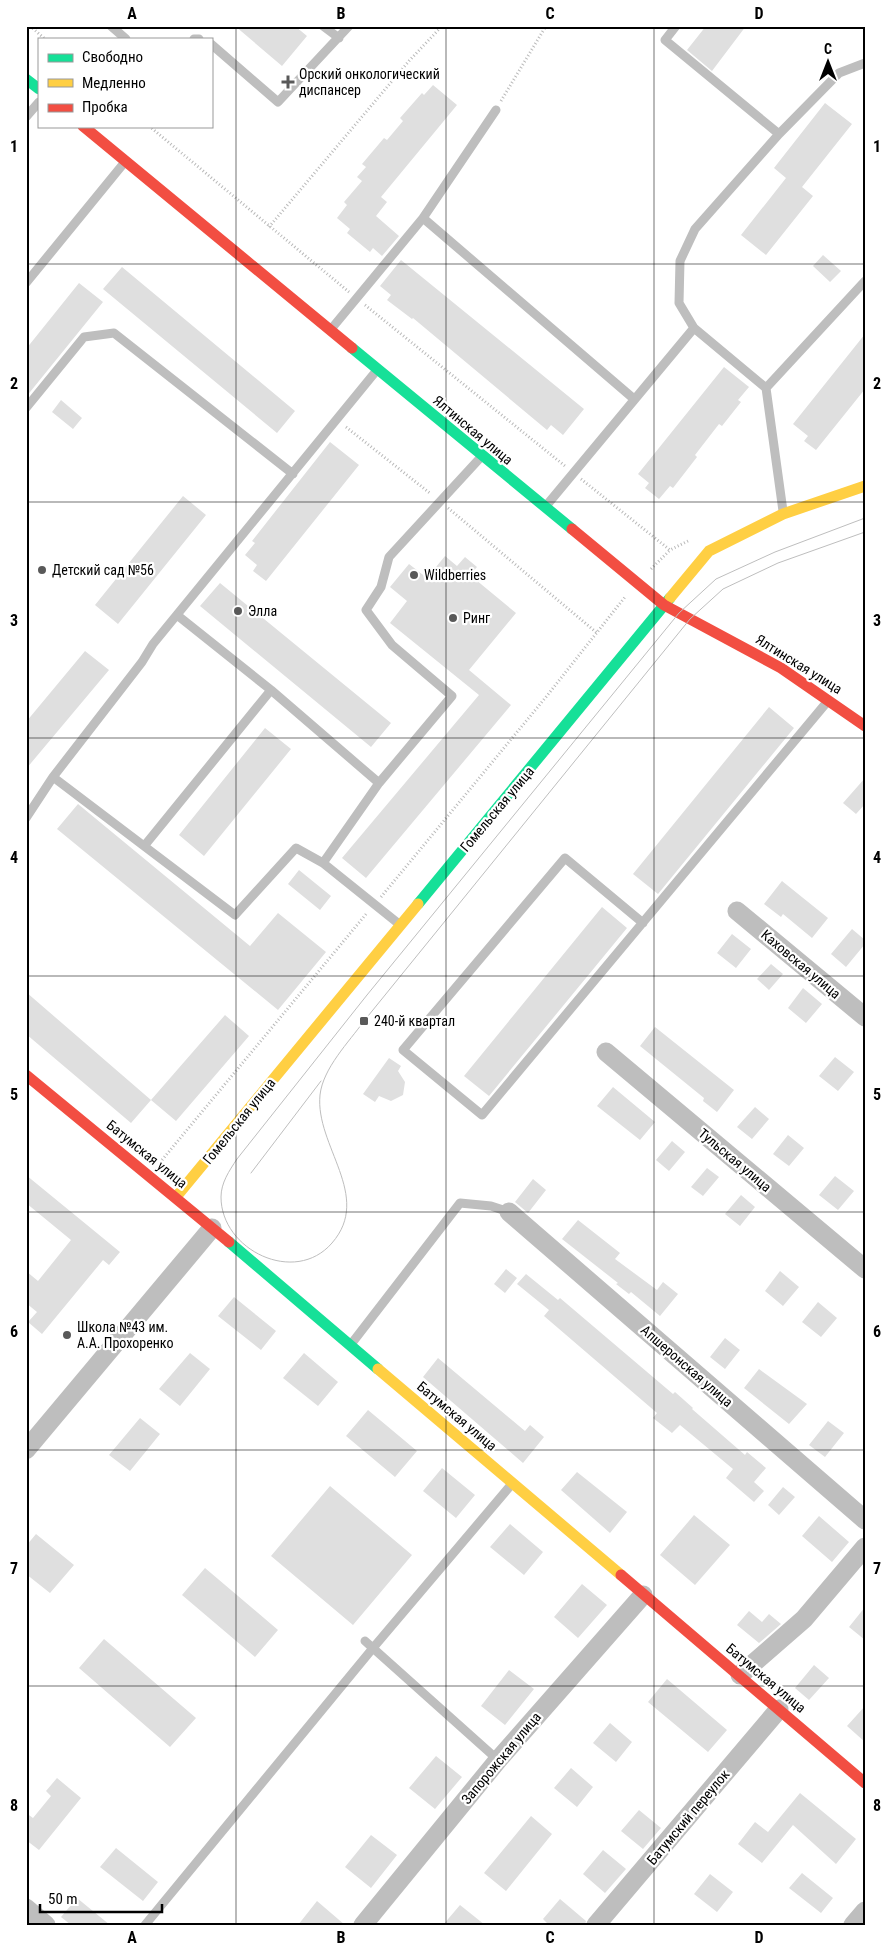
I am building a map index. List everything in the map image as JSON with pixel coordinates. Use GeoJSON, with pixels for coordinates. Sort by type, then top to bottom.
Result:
{"type":"FeatureCollection","features":[{"type":"Feature","properties":{"kind":"street"},"geometry":{"type":"LineString","coordinates":[[26,79],[38,88]]}},
{"type":"Feature","properties":{"kind":"street","name":"Ялтинская улица"},"geometry":{"type":"LineString","coordinates":[[86,128],[482,457],[664,605],[781,668],[865,726]]}},
{"type":"Feature","properties":{"kind":"street","name":"Гомельская улица"},"geometry":{"type":"LineString","coordinates":[[176,1197],[400,924],[573,720],[664,605],[710,551],[783,514],[865,486]]}},
{"type":"Feature","properties":{"kind":"street","name":"Каховская улица"},"geometry":{"type":"LineString","coordinates":[[737,911],[865,1017]]}},
{"type":"Feature","properties":{"kind":"street","name":"Тульская улица"},"geometry":{"type":"LineString","coordinates":[[606,1052],[865,1269]]}},
{"type":"Feature","properties":{"kind":"street","name":"Батумская улица"},"geometry":{"type":"LineString","coordinates":[[26,1075],[176,1197],[865,1783]]}},
{"type":"Feature","properties":{"kind":"street","name":"Апшеронская улица"},"geometry":{"type":"LineString","coordinates":[[508,1212],[865,1520]]}},
{"type":"Feature","properties":{"kind":"street"},"geometry":{"type":"LineString","coordinates":[[26,1450],[212,1228]]}},
{"type":"Feature","properties":{"kind":"street"},"geometry":{"type":"LineString","coordinates":[[740,1675],[804,1619],[865,1547]]}},
{"type":"Feature","properties":{"kind":"street","name":"Запорожская улица"},"geometry":{"type":"LineString","coordinates":[[363,1925],[498,1760],[643,1595]]}},
{"type":"Feature","properties":{"kind":"street","name":"Батумский переулок"},"geometry":{"type":"LineString","coordinates":[[596,1925],[779,1709]]}},
{"type":"Feature","properties":{"kind":"street"},"geometry":{"type":"LineString","coordinates":[[26,1908],[46,1925]]}},
{"type":"Feature","properties":{"kind":"street"},"geometry":{"type":"LineString","coordinates":[[853,1925],[865,1911]]}},
{"type":"Feature","properties":{"kind":"lane"},"geometry":{"type":"LineString","coordinates":[[111,26],[123,38]]}},
{"type":"Feature","properties":{"kind":"lane"},"geometry":{"type":"LineString","coordinates":[[323,26],[339,38]]}},
{"type":"Feature","properties":{"kind":"lane"},"geometry":{"type":"LineString","coordinates":[[212,45],[278,102],[349,26]]}},
{"type":"Feature","properties":{"kind":"lane"},"geometry":{"type":"LineString","coordinates":[[676,26],[665,40],[779,134]]}},
{"type":"Feature","properties":{"kind":"lane"},"geometry":{"type":"LineString","coordinates":[[783,514],[766,388],[694,328],[679,303],[680,261],[695,229],[779,134],[839,73],[865,63]]}},
{"type":"Feature","properties":{"kind":"lane"},"geometry":{"type":"LineString","coordinates":[[26,117],[38,103]]}},
{"type":"Feature","properties":{"kind":"lane"},"geometry":{"type":"LineString","coordinates":[[330,331],[423,218],[496,110]]}},
{"type":"Feature","properties":{"kind":"lane"},"geometry":{"type":"LineString","coordinates":[[26,283],[125,161]]}},
{"type":"Feature","properties":{"kind":"lane"},"geometry":{"type":"LineString","coordinates":[[423,218],[634,399]]}},
{"type":"Feature","properties":{"kind":"lane"},"geometry":{"type":"LineString","coordinates":[[766,388],[865,281]]}},
{"type":"Feature","properties":{"kind":"lane"},"geometry":{"type":"LineString","coordinates":[[544,508],[694,328]]}},
{"type":"Feature","properties":{"kind":"lane"},"geometry":{"type":"LineString","coordinates":[[26,408],[84,337],[114,333],[292,474]]}},
{"type":"Feature","properties":{"kind":"lane"},"geometry":{"type":"LineString","coordinates":[[26,818],[52,777],[177,615],[378,370]]}},
{"type":"Feature","properties":{"kind":"lane"},"geometry":{"type":"LineString","coordinates":[[323,863],[379,783],[452,696],[392,644],[366,610],[380,587],[389,557],[482,457]]}},
{"type":"Feature","properties":{"kind":"lane"},"geometry":{"type":"LineString","coordinates":[[177,615],[271,690],[379,783]]}},
{"type":"Feature","properties":{"kind":"lane"},"geometry":{"type":"LineString","coordinates":[[145,845],[271,690]]}},
{"type":"Feature","properties":{"kind":"lane"},"geometry":{"type":"LineString","coordinates":[[642,923],[565,858],[403,1050],[482,1115],[829,700]]}},
{"type":"Feature","properties":{"kind":"lane"},"geometry":{"type":"LineString","coordinates":[[52,777],[145,845],[235,915],[296,848],[323,863],[400,924]]}},
{"type":"Feature","properties":{"kind":"lane"},"geometry":{"type":"LineString","coordinates":[[350,1345],[460,1203],[491,1206],[508,1212]]}},
{"type":"Feature","properties":{"kind":"lane"},"geometry":{"type":"LineString","coordinates":[[146,1925],[372,1648],[513,1483]]}},
{"type":"Feature","properties":{"kind":"lane"},"geometry":{"type":"LineString","coordinates":[[365,1642],[498,1760]]}},
{"type":"Feature","properties":{"kind":"path"},"geometry":{"type":"LineString","coordinates":[[30,26],[44,38]]}},
{"type":"Feature","properties":{"kind":"path"},"geometry":{"type":"LineString","coordinates":[[269,227],[442,26]]}},
{"type":"Feature","properties":{"kind":"path"},"geometry":{"type":"LineString","coordinates":[[496,110],[546,26]]}},
{"type":"Feature","properties":{"kind":"path"},"geometry":{"type":"LineString","coordinates":[[151,128],[356,298],[670,550]]}},
{"type":"Feature","properties":{"kind":"path"},"geometry":{"type":"LineString","coordinates":[[336,420],[441,502],[597,633]]}},
{"type":"Feature","properties":{"kind":"path"},"geometry":{"type":"LineString","coordinates":[[149,1175],[375,904],[636,583],[670,550],[696,537]]}},
{"type":"Feature","properties":{"kind":"building"},"geometry":{"type":"Polygon","coordinates":[[[235,26],[295,26],[307,36],[282,66],[235,26]]]}},
{"type":"Feature","properties":{"kind":"building"},"geometry":{"type":"Polygon","coordinates":[[[706,26],[746,26],[712,71],[687,50],[706,26]]]}},
{"type":"Feature","properties":{"kind":"building"},"geometry":{"type":"Polygon","coordinates":[[[433,85],[457,105],[381,197],[387,202],[376,216],[399,236],[382,256],[373,248],[370,252],[347,233],[350,229],[337,218],[347,205],[344,202],[362,181],[357,177],[366,167],[362,164],[384,138],[387,140],[403,121],[400,118],[422,93],[424,95],[433,85]]]}},
{"type":"Feature","properties":{"kind":"building"},"geometry":{"type":"Polygon","coordinates":[[[825,103],[852,124],[802,187],[813,196],[766,255],[741,235],[786,178],[774,168],[825,103]]]}},
{"type":"Feature","properties":{"kind":"building"},"geometry":{"type":"Polygon","coordinates":[[[823,255],[841,271],[830,282],[813,266],[823,255]]]}},
{"type":"Feature","properties":{"kind":"building"},"geometry":{"type":"Polygon","coordinates":[[[401,260],[584,409],[563,435],[551,425],[547,430],[413,318],[387,300],[391,295],[380,286],[401,260]]]}},
{"type":"Feature","properties":{"kind":"building"},"geometry":{"type":"Polygon","coordinates":[[[122,267],[295,411],[277,433],[103,289],[122,267]]]}},
{"type":"Feature","properties":{"kind":"building"},"geometry":{"type":"Polygon","coordinates":[[[79,283],[103,302],[26,397],[26,349],[79,283]]]}},
{"type":"Feature","properties":{"kind":"building"},"geometry":{"type":"Polygon","coordinates":[[[865,334],[865,389],[816,450],[804,441],[808,436],[793,424],[865,334]]]}},
{"type":"Feature","properties":{"kind":"building"},"geometry":{"type":"Polygon","coordinates":[[[724,367],[749,387],[738,400],[741,402],[722,426],[719,424],[673,488],[670,486],[659,499],[645,488],[649,483],[638,474],[724,367]]]}},
{"type":"Feature","properties":{"kind":"building"},"geometry":{"type":"Polygon","coordinates":[[[61,400],[82,418],[73,429],[52,412],[61,400]]]}},
{"type":"Feature","properties":{"kind":"building"},"geometry":{"type":"Polygon","coordinates":[[[330,442],[359,465],[266,581],[253,571],[257,565],[245,555],[255,543],[252,541],[330,442]]]}},
{"type":"Feature","properties":{"kind":"building"},"geometry":{"type":"Polygon","coordinates":[[[183,496],[206,515],[118,624],[95,605],[183,496]]]}},
{"type":"Feature","properties":{"kind":"building"},"geometry":{"type":"Polygon","coordinates":[[[445,556],[457,566],[465,557],[477,567],[470,575],[516,613],[469,670],[511,705],[366,878],[342,858],[479,695],[390,623],[407,601],[390,587],[409,564],[427,578],[445,556]]]}},
{"type":"Feature","properties":{"kind":"building"},"geometry":{"type":"Polygon","coordinates":[[[220,583],[391,723],[371,747],[200,606],[220,583]]]}},
{"type":"Feature","properties":{"kind":"building"},"geometry":{"type":"Polygon","coordinates":[[[85,651],[109,670],[26,769],[26,722],[85,651]]]}},
{"type":"Feature","properties":{"kind":"building"},"geometry":{"type":"Polygon","coordinates":[[[769,707],[794,728],[658,894],[633,874],[769,707]]]}},
{"type":"Feature","properties":{"kind":"building"},"geometry":{"type":"Polygon","coordinates":[[[265,728],[291,749],[204,856],[179,835],[265,728]]]}},
{"type":"Feature","properties":{"kind":"building"},"geometry":{"type":"Polygon","coordinates":[[[865,778],[865,804],[856,814],[843,803],[865,778]]]}},
{"type":"Feature","properties":{"kind":"building"},"geometry":{"type":"Polygon","coordinates":[[[78,804],[250,946],[278,913],[326,952],[278,1010],[57,829],[78,804]]]}},
{"type":"Feature","properties":{"kind":"building"},"geometry":{"type":"Polygon","coordinates":[[[299,870],[331,896],[320,910],[288,884],[299,870]]]}},
{"type":"Feature","properties":{"kind":"building"},"geometry":{"type":"Polygon","coordinates":[[[782,881],[828,918],[812,938],[783,914],[781,917],[764,904],[782,881]]]}},
{"type":"Feature","properties":{"kind":"building"},"geometry":{"type":"Polygon","coordinates":[[[602,907],[627,928],[489,1096],[464,1076],[602,907]]]}},
{"type":"Feature","properties":{"kind":"building"},"geometry":{"type":"Polygon","coordinates":[[[852,929],[865,940],[865,944],[846,967],[831,954],[852,929]]]}},
{"type":"Feature","properties":{"kind":"building"},"geometry":{"type":"Polygon","coordinates":[[[732,934],[751,949],[736,968],[717,953],[732,934]]]}},
{"type":"Feature","properties":{"kind":"building"},"geometry":{"type":"Polygon","coordinates":[[[771,964],[783,974],[769,990],[757,979],[771,964]]]}},
{"type":"Feature","properties":{"kind":"building"},"geometry":{"type":"Polygon","coordinates":[[[803,988],[822,1004],[806,1023],[788,1008],[803,988]]]}},
{"type":"Feature","properties":{"kind":"building"},"geometry":{"type":"Polygon","coordinates":[[[26,992],[151,1100],[131,1123],[26,1034],[26,992]]]}},
{"type":"Feature","properties":{"kind":"building"},"geometry":{"type":"Polygon","coordinates":[[[225,1015],[249,1036],[176,1121],[151,1100],[225,1015]]]}},
{"type":"Feature","properties":{"kind":"building"},"geometry":{"type":"Polygon","coordinates":[[[655,1027],[734,1090],[717,1112],[703,1101],[704,1098],[640,1046],[655,1027]]]}},
{"type":"Feature","properties":{"kind":"building"},"geometry":{"type":"Polygon","coordinates":[[[835,1057],[854,1072],[838,1091],[819,1076],[835,1057]]]}},
{"type":"Feature","properties":{"kind":"building"},"geometry":{"type":"Polygon","coordinates":[[[389,1058],[401,1066],[398,1071],[405,1082],[403,1095],[391,1101],[379,1096],[375,1102],[363,1094],[389,1058]]]}},
{"type":"Feature","properties":{"kind":"building"},"geometry":{"type":"Polygon","coordinates":[[[613,1087],[655,1122],[640,1140],[597,1106],[613,1087]]]}},
{"type":"Feature","properties":{"kind":"building"},"geometry":{"type":"Polygon","coordinates":[[[755,1107],[769,1119],[752,1139],[737,1127],[755,1107]]]}},
{"type":"Feature","properties":{"kind":"building"},"geometry":{"type":"Polygon","coordinates":[[[788,1135],[804,1148],[789,1166],[773,1154],[788,1135]]]}},
{"type":"Feature","properties":{"kind":"building"},"geometry":{"type":"Polygon","coordinates":[[[672,1141],[685,1152],[669,1171],[656,1160],[672,1141]]]}},
{"type":"Feature","properties":{"kind":"building"},"geometry":{"type":"Polygon","coordinates":[[[707,1168],[719,1177],[703,1196],[691,1187],[707,1168]]]}},
{"type":"Feature","properties":{"kind":"building"},"geometry":{"type":"Polygon","coordinates":[[[26,1175],[120,1252],[109,1265],[103,1260],[42,1334],[28,1322],[37,1312],[26,1303],[26,1271],[38,1281],[71,1240],[26,1203],[26,1175]]]}},
{"type":"Feature","properties":{"kind":"building"},"geometry":{"type":"Polygon","coordinates":[[[835,1176],[854,1191],[838,1210],[819,1195],[835,1176]]]}},
{"type":"Feature","properties":{"kind":"building"},"geometry":{"type":"Polygon","coordinates":[[[533,1179],[546,1190],[528,1213],[515,1202],[533,1179]]]}},
{"type":"Feature","properties":{"kind":"building"},"geometry":{"type":"Polygon","coordinates":[[[741,1195],[755,1207],[740,1226],[725,1214],[741,1195]]]}},
{"type":"Feature","properties":{"kind":"building"},"geometry":{"type":"Polygon","coordinates":[[[578,1220],[620,1253],[615,1259],[657,1290],[663,1282],[678,1294],[660,1316],[631,1292],[629,1294],[616,1284],[618,1283],[562,1239],[578,1220]]]}},
{"type":"Feature","properties":{"kind":"building"},"geometry":{"type":"Polygon","coordinates":[[[506,1269],[517,1278],[505,1293],[494,1284],[506,1269]]]}},
{"type":"Feature","properties":{"kind":"building"},"geometry":{"type":"Polygon","coordinates":[[[780,1271],[799,1287],[783,1306],[765,1291],[780,1271]]]}},
{"type":"Feature","properties":{"kind":"building"},"geometry":{"type":"Polygon","coordinates":[[[526,1274],[558,1300],[560,1298],[673,1394],[675,1392],[745,1455],[747,1452],[766,1468],[754,1482],[764,1491],[754,1502],[726,1478],[733,1469],[680,1425],[672,1433],[653,1418],[657,1413],[544,1316],[549,1310],[517,1284],[526,1274]]]}},
{"type":"Feature","properties":{"kind":"building"},"geometry":{"type":"Polygon","coordinates":[[[234,1297],[276,1331],[261,1350],[218,1316],[234,1297]]]}},
{"type":"Feature","properties":{"kind":"building"},"geometry":{"type":"Polygon","coordinates":[[[818,1302],[837,1318],[821,1337],[802,1322],[818,1302]]]}},
{"type":"Feature","properties":{"kind":"building"},"geometry":{"type":"Polygon","coordinates":[[[725,1338],[740,1350],[725,1369],[710,1357],[725,1338]]]}},
{"type":"Feature","properties":{"kind":"building"},"geometry":{"type":"Polygon","coordinates":[[[190,1353],[210,1369],[180,1406],[159,1389],[190,1353]]]}},
{"type":"Feature","properties":{"kind":"building"},"geometry":{"type":"Polygon","coordinates":[[[304,1353],[338,1382],[318,1406],[283,1378],[304,1353]]]}},
{"type":"Feature","properties":{"kind":"building"},"geometry":{"type":"Polygon","coordinates":[[[438,1358],[525,1431],[530,1425],[544,1437],[523,1463],[423,1377],[438,1358]]]}},
{"type":"Feature","properties":{"kind":"building"},"geometry":{"type":"Polygon","coordinates":[[[759,1369],[807,1404],[789,1424],[744,1388],[759,1369]]]}},
{"type":"Feature","properties":{"kind":"building"},"geometry":{"type":"Polygon","coordinates":[[[368,1410],[417,1451],[395,1477],[346,1436],[368,1410]]]}},
{"type":"Feature","properties":{"kind":"building"},"geometry":{"type":"Polygon","coordinates":[[[140,1418],[160,1434],[130,1471],[109,1455],[140,1418]]]}},
{"type":"Feature","properties":{"kind":"building"},"geometry":{"type":"Polygon","coordinates":[[[828,1421],[844,1433],[825,1457],[809,1445],[828,1421]]]}},
{"type":"Feature","properties":{"kind":"building"},"geometry":{"type":"Polygon","coordinates":[[[442,1468],[475,1495],[456,1518],[423,1491],[442,1468]]]}},
{"type":"Feature","properties":{"kind":"building"},"geometry":{"type":"Polygon","coordinates":[[[577,1472],[627,1512],[610,1533],[561,1490],[577,1472]]]}},
{"type":"Feature","properties":{"kind":"building"},"geometry":{"type":"Polygon","coordinates":[[[330,1486],[412,1555],[353,1625],[271,1556],[330,1486]]]}},
{"type":"Feature","properties":{"kind":"building"},"geometry":{"type":"Polygon","coordinates":[[[783,1487],[795,1497],[779,1515],[768,1505],[783,1487]]]}},
{"type":"Feature","properties":{"kind":"building"},"geometry":{"type":"Polygon","coordinates":[[[694,1515],[730,1545],[695,1585],[660,1555],[694,1515]]]}},
{"type":"Feature","properties":{"kind":"building"},"geometry":{"type":"Polygon","coordinates":[[[819,1516],[849,1542],[832,1562],[802,1536],[819,1516]]]}},
{"type":"Feature","properties":{"kind":"building"},"geometry":{"type":"Polygon","coordinates":[[[510,1524],[543,1552],[524,1575],[490,1547],[510,1524]]]}},
{"type":"Feature","properties":{"kind":"building"},"geometry":{"type":"Polygon","coordinates":[[[36,1534],[74,1565],[50,1593],[26,1574],[26,1546],[36,1534]]]}},
{"type":"Feature","properties":{"kind":"building"},"geometry":{"type":"Polygon","coordinates":[[[205,1568],[278,1630],[255,1657],[182,1595],[205,1568]]]}},
{"type":"Feature","properties":{"kind":"building"},"geometry":{"type":"Polygon","coordinates":[[[582,1584],[607,1605],[578,1638],[554,1617],[582,1584]]]}},
{"type":"Feature","properties":{"kind":"building"},"geometry":{"type":"Polygon","coordinates":[[[865,1607],[865,1640],[849,1627],[865,1607]]]}},
{"type":"Feature","properties":{"kind":"building"},"geometry":{"type":"Polygon","coordinates":[[[749,1611],[762,1622],[769,1614],[781,1624],[759,1643],[737,1625],[749,1611]]]}},
{"type":"Feature","properties":{"kind":"building"},"geometry":{"type":"Polygon","coordinates":[[[104,1639],[196,1718],[170,1747],[79,1668],[104,1639]]]}},
{"type":"Feature","properties":{"kind":"building"},"geometry":{"type":"Polygon","coordinates":[[[814,1665],[829,1678],[809,1700],[795,1688],[814,1665]]]}},
{"type":"Feature","properties":{"kind":"building"},"geometry":{"type":"Polygon","coordinates":[[[509,1670],[534,1689],[505,1725],[481,1706],[509,1670]]]}},
{"type":"Feature","properties":{"kind":"building"},"geometry":{"type":"Polygon","coordinates":[[[667,1679],[727,1730],[708,1752],[648,1702],[667,1679]]]}},
{"type":"Feature","properties":{"kind":"building"},"geometry":{"type":"Polygon","coordinates":[[[865,1706],[865,1742],[847,1726],[865,1706]]]}},
{"type":"Feature","properties":{"kind":"building"},"geometry":{"type":"Polygon","coordinates":[[[610,1723],[632,1742],[616,1762],[593,1743],[610,1723]]]}},
{"type":"Feature","properties":{"kind":"building"},"geometry":{"type":"Polygon","coordinates":[[[436,1756],[462,1777],[435,1809],[409,1788],[436,1756]]]}},
{"type":"Feature","properties":{"kind":"building"},"geometry":{"type":"Polygon","coordinates":[[[571,1768],[593,1787],[577,1807],[554,1788],[571,1768]]]}},
{"type":"Feature","properties":{"kind":"building"},"geometry":{"type":"Polygon","coordinates":[[[57,1778],[81,1798],[39,1850],[26,1840],[26,1813],[33,1818],[51,1796],[46,1791],[57,1778]]]}},
{"type":"Feature","properties":{"kind":"building"},"geometry":{"type":"Polygon","coordinates":[[[800,1793],[856,1839],[836,1864],[793,1825],[762,1863],[738,1844],[755,1822],[768,1832],[800,1793]]]}},
{"type":"Feature","properties":{"kind":"building"},"geometry":{"type":"Polygon","coordinates":[[[639,1810],[661,1828],[643,1849],[621,1831],[639,1810]]]}},
{"type":"Feature","properties":{"kind":"building"},"geometry":{"type":"Polygon","coordinates":[[[531,1816],[552,1834],[506,1891],[484,1873],[531,1816]]]}},
{"type":"Feature","properties":{"kind":"building"},"geometry":{"type":"Polygon","coordinates":[[[371,1835],[397,1855],[371,1888],[345,1867],[371,1835]]]}},
{"type":"Feature","properties":{"kind":"building"},"geometry":{"type":"Polygon","coordinates":[[[116,1848],[158,1882],[143,1901],[100,1867],[116,1848]]]}},
{"type":"Feature","properties":{"kind":"building"},"geometry":{"type":"Polygon","coordinates":[[[603,1850],[626,1869],[605,1893],[583,1874],[603,1850]]]}},
{"type":"Feature","properties":{"kind":"building"},"geometry":{"type":"Polygon","coordinates":[[[802,1873],[833,1898],[821,1913],[789,1888],[802,1873]]]}},
{"type":"Feature","properties":{"kind":"building"},"geometry":{"type":"Polygon","coordinates":[[[710,1874],[733,1892],[717,1912],[694,1894],[710,1874]]]}},
{"type":"Feature","properties":{"kind":"building"},"geometry":{"type":"Polygon","coordinates":[[[77,1898],[110,1925],[71,1925],[61,1917],[77,1898]]]}},
{"type":"Feature","properties":{"kind":"building"},"geometry":{"type":"Polygon","coordinates":[[[560,1899],[586,1921],[585,1925],[549,1925],[543,1919],[560,1899]]]}},
{"type":"Feature","properties":{"kind":"building"},"geometry":{"type":"Polygon","coordinates":[[[317,1901],[345,1925],[298,1925],[317,1901]]]}},
{"type":"Feature","properties":{"kind":"building"},"geometry":{"type":"Polygon","coordinates":[[[460,1905],[485,1925],[443,1925],[460,1905]]]}},
{"type":"Feature","properties":{"kind":"tram line"},"geometry":{"type":"LineString","coordinates":[[865,518],[775,552],[716,579],[679,613],[367,995],[237,1159],[224,1182],[221,1197],[224,1216],[233,1233],[246,1246],[263,1256],[281,1261],[299,1261],[317,1256],[332,1243],[343,1225],[347,1207],[340,1170],[321,1114],[320,1095],[322,1085],[331,1065],[364,1021],[690,619],[723,589],[778,563],[865,532]]}},
{"type":"Feature","properties":{"kind":"tram line"},"geometry":{"type":"LineString","coordinates":[[251,1173],[321,1081]]}},
{"type":"Feature","properties":{"kind":"traffic: fast"},"geometry":{"type":"LineString","coordinates":[[26,79],[38,88]]}},
{"type":"Feature","properties":{"kind":"traffic: fast"},"geometry":{"type":"LineString","coordinates":[[352,348],[572,529]]}},
{"type":"Feature","properties":{"kind":"traffic: fast"},"geometry":{"type":"LineString","coordinates":[[418,904],[670,598]]}},
{"type":"Feature","properties":{"kind":"traffic: fast"},"geometry":{"type":"LineString","coordinates":[[229,1242],[378,1369]]}},
{"type":"Feature","properties":{"kind":"traffic: slow"},"geometry":{"type":"LineString","coordinates":[[670,598],[709,551],[783,514],[865,486]]}},
{"type":"Feature","properties":{"kind":"traffic: slow"},"geometry":{"type":"LineString","coordinates":[[176,1197],[418,904]]}},
{"type":"Feature","properties":{"kind":"traffic: slow"},"geometry":{"type":"LineString","coordinates":[[378,1369],[621,1575]]}},
{"type":"Feature","properties":{"kind":"traffic: jam"},"geometry":{"type":"LineString","coordinates":[[85,128],[352,348]]}},
{"type":"Feature","properties":{"kind":"traffic: jam"},"geometry":{"type":"LineString","coordinates":[[572,529],[664,605],[781,668],[865,726]]}},
{"type":"Feature","properties":{"kind":"traffic: jam"},"geometry":{"type":"LineString","coordinates":[[26,1075],[229,1242]]}},
{"type":"Feature","properties":{"kind":"traffic: jam"},"geometry":{"type":"LineString","coordinates":[[621,1575],[865,1783]]}},
{"type":"Feature","properties":{"kind":"place","name":"Орский онкологический диспансер"},"geometry":{"type":"Point","coordinates":[288,82]}},
{"type":"Feature","properties":{"kind":"place","name":"Детский сад №56"},"geometry":{"type":"Point","coordinates":[42,570]}},
{"type":"Feature","properties":{"kind":"place","name":"Wildberries"},"geometry":{"type":"Point","coordinates":[414,575]}},
{"type":"Feature","properties":{"kind":"place","name":"Элла"},"geometry":{"type":"Point","coordinates":[238,611]}},
{"type":"Feature","properties":{"kind":"place","name":"Ринг"},"geometry":{"type":"Point","coordinates":[453,618]}},
{"type":"Feature","properties":{"kind":"place","name":"240-й квартал"},"geometry":{"type":"Point","coordinates":[364,1021]}},
{"type":"Feature","properties":{"kind":"place","name":"Школа №43 им. А.А. Прохоренко"},"geometry":{"type":"Point","coordinates":[67,1335]}}]}
